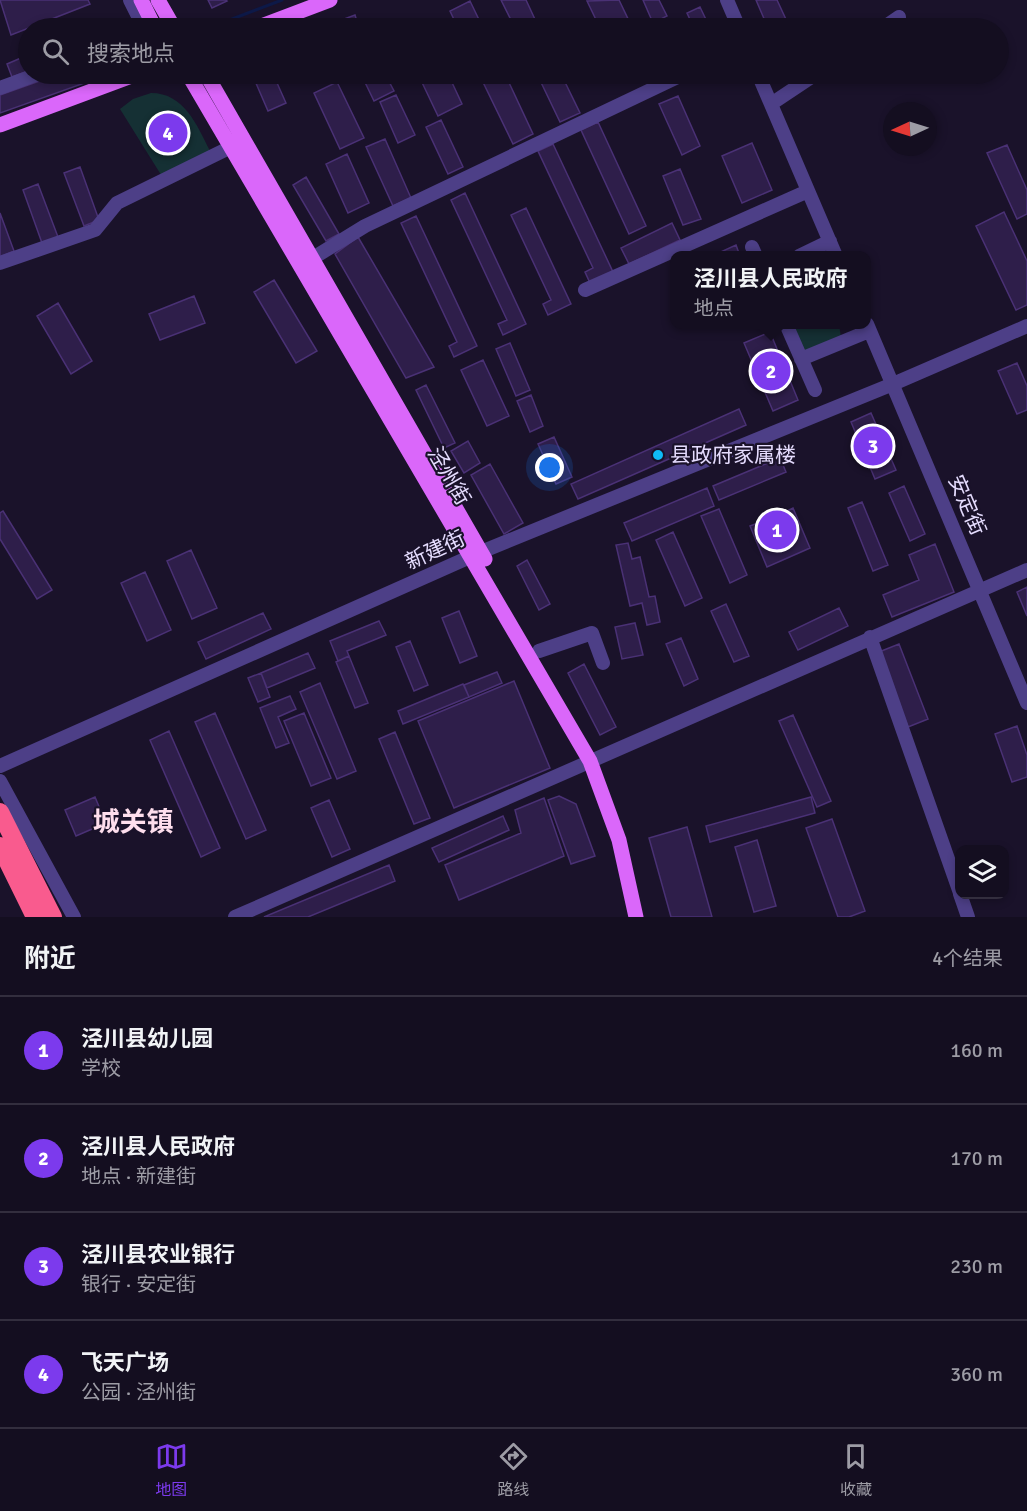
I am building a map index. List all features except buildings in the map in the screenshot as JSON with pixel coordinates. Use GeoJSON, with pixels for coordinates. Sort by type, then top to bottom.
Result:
{"type":"FeatureCollection","features":[{"type":"Feature","properties":{"kind":"highway"},"geometry":{"type":"LineString","coordinates":[[0,812],[53,917]]}},
{"type":"Feature","properties":{"kind":"highway"},"geometry":{"type":"LineString","coordinates":[[0,846],[35,917]]}},
{"type":"Feature","properties":{"kind":"main road"},"geometry":{"type":"LineString","coordinates":[[141,0],[156,18]]}},
{"type":"Feature","properties":{"kind":"main road"},"geometry":{"type":"LineString","coordinates":[[158,0],[162,18]]}},
{"type":"Feature","properties":{"kind":"main road"},"geometry":{"type":"LineString","coordinates":[[282,18],[330,0]]}},
{"type":"Feature","properties":{"kind":"main road"},"geometry":{"type":"LineString","coordinates":[[0,125],[110,84]]}},
{"type":"Feature","properties":{"kind":"main road","name":"泾州街"},"geometry":{"type":"LineString","coordinates":[[194,84],[477,554],[538,651],[595,759],[629,838],[647,917]]}},
{"type":"Feature","properties":{"kind":"main road","name":"泾州街"},"geometry":{"type":"LineString","coordinates":[[212,84],[313,258],[477,554],[595,759],[619,840],[636,917]]}},
{"type":"Feature","properties":{"kind":"street"},"geometry":{"type":"LineString","coordinates":[[130,0],[139,18]]}},
{"type":"Feature","properties":{"kind":"street"},"geometry":{"type":"LineString","coordinates":[[727,0],[735,18]]}},
{"type":"Feature","properties":{"kind":"street"},"geometry":{"type":"LineString","coordinates":[[0,88],[18,81]]}},
{"type":"Feature","properties":{"kind":"street"},"geometry":{"type":"LineString","coordinates":[[313,258],[365,226],[663,84]]}},
{"type":"Feature","properties":{"kind":"street"},"geometry":{"type":"LineString","coordinates":[[762,84],[834,251]]}},
{"type":"Feature","properties":{"kind":"street"},"geometry":{"type":"LineString","coordinates":[[771,104],[801,84]]}},
{"type":"Feature","properties":{"kind":"street"},"geometry":{"type":"LineString","coordinates":[[0,263],[95,230],[117,203],[231,147]]}},
{"type":"Feature","properties":{"kind":"street"},"geometry":{"type":"LineString","coordinates":[[673,251],[808,191]]}},
{"type":"Feature","properties":{"kind":"street"},"geometry":{"type":"LineString","coordinates":[[808,251],[830,241]]}},
{"type":"Feature","properties":{"kind":"street"},"geometry":{"type":"LineString","coordinates":[[585,290],[670,252]]}},
{"type":"Feature","properties":{"kind":"street","name":"新建街"},"geometry":{"type":"LineString","coordinates":[[0,766],[477,554],[893,384],[1027,326]]}},
{"type":"Feature","properties":{"kind":"street"},"geometry":{"type":"LineString","coordinates":[[788,329],[815,390]]}},
{"type":"Feature","properties":{"kind":"street"},"geometry":{"type":"LineString","coordinates":[[801,359],[866,329]]}},
{"type":"Feature","properties":{"kind":"street","name":"安定街"},"geometry":{"type":"LineString","coordinates":[[868,329],[1027,703]]}},
{"type":"Feature","properties":{"kind":"street"},"geometry":{"type":"LineString","coordinates":[[235,917],[1027,570]]}},
{"type":"Feature","properties":{"kind":"street"},"geometry":{"type":"LineString","coordinates":[[538,651],[592,633],[603,663]]}},
{"type":"Feature","properties":{"kind":"street"},"geometry":{"type":"LineString","coordinates":[[870,637],[955,879]]}},
{"type":"Feature","properties":{"kind":"street"},"geometry":{"type":"LineString","coordinates":[[0,782],[74,917]]}},
{"type":"Feature","properties":{"kind":"street"},"geometry":{"type":"LineString","coordinates":[[962,899],[968,917]]}},
{"type":"Feature","properties":{"kind":"green space"},"geometry":{"type":"Polygon","coordinates":[[[151,93],[162,94],[181,104],[194,121],[210,151],[163,178],[120,109],[133,99],[151,93]]]}},
{"type":"Feature","properties":{"kind":"green space"},"geometry":{"type":"Polygon","coordinates":[[[794,329],[840,329],[841,337],[807,351],[803,349],[794,329]]]}},
{"type":"Feature","properties":{"kind":"waterway"},"geometry":{"type":"LineString","coordinates":[[235,18],[282,0]]}},
{"type":"Feature","properties":{"kind":"place","name":"飞天广场"},"geometry":{"type":"Point","coordinates":[168,133]}},
{"type":"Feature","properties":{"kind":"place","name":"泾川县人民政府"},"geometry":{"type":"Point","coordinates":[771,371]}},
{"type":"Feature","properties":{"kind":"place","name":"泾川县农业银行"},"geometry":{"type":"Point","coordinates":[873,446]}},
{"type":"Feature","properties":{"kind":"place","name":"县政府家属楼"},"geometry":{"type":"Point","coordinates":[658,455]}},
{"type":"Feature","properties":{"kind":"place","name":"泾川县幼儿园"},"geometry":{"type":"Point","coordinates":[777,530]}},
{"type":"Feature","properties":{"kind":"district","name":"城关镇"},"geometry":{"type":"Point","coordinates":[133,822]}}]}
